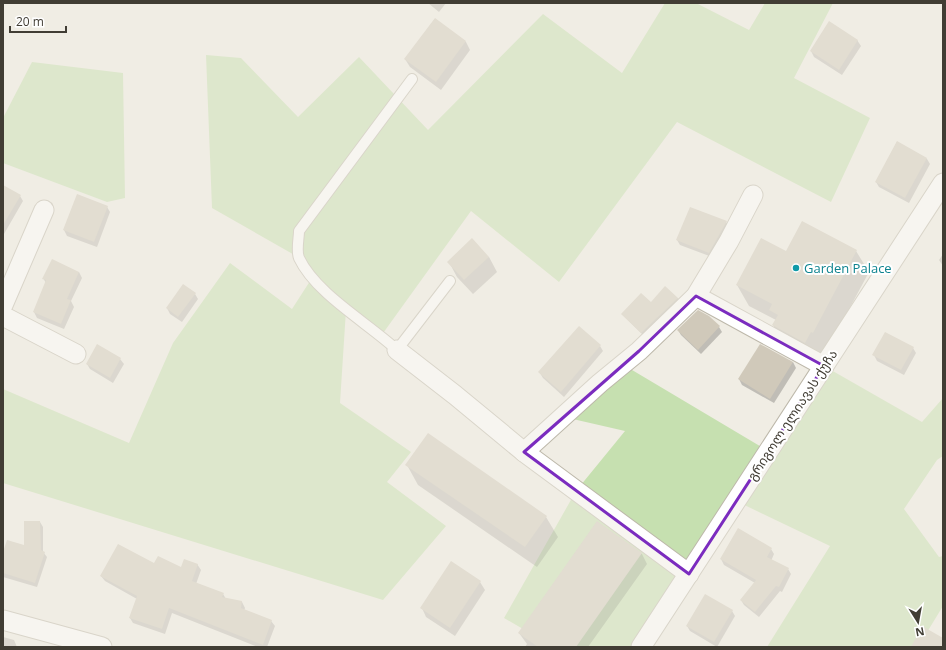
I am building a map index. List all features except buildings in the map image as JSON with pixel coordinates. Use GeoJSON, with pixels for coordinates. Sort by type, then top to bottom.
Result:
{"type":"FeatureCollection","features":[{"type":"Feature","properties":{"kind":"street","name":"გრიგოლ ელიავას ქუჩა"},"geometry":{"type":"LineString","coordinates":[[641,647],[943,183]]}},
{"type":"Feature","properties":{"kind":"street"},"geometry":{"type":"LineString","coordinates":[[524,452],[600,383],[639,351],[696,296],[729,241],[753,195]]}},
{"type":"Feature","properties":{"kind":"street"},"geometry":{"type":"LineString","coordinates":[[3,305],[44,210]]}},
{"type":"Feature","properties":{"kind":"street"},"geometry":{"type":"LineString","coordinates":[[696,296],[824,366]]}},
{"type":"Feature","properties":{"kind":"street"},"geometry":{"type":"LineString","coordinates":[[3,316],[76,354]]}},
{"type":"Feature","properties":{"kind":"street"},"geometry":{"type":"LineString","coordinates":[[397,350],[455,395],[524,452],[689,574]]}},
{"type":"Feature","properties":{"kind":"street"},"geometry":{"type":"LineString","coordinates":[[3,620],[58,641],[102,647]]}},
{"type":"Feature","properties":{"kind":"lane"},"geometry":{"type":"LineString","coordinates":[[412,79],[299,231],[298,257],[312,278],[346,309],[397,350],[450,281]]}},
{"type":"Feature","properties":{"kind":"highlighted area"},"geometry":{"type":"Polygon","coordinates":[[[696,296],[824,366],[689,574],[524,452],[639,351],[696,296]]]}},
{"type":"Feature","properties":{"kind":"green space"},"geometry":{"type":"Polygon","coordinates":[[[665,3],[696,3],[749,30],[765,3],[833,3],[794,78],[870,118],[831,202],[677,122],[559,282],[471,211],[381,336],[346,310],[340,403],[411,452],[387,482],[446,526],[383,600],[3,483],[3,389],[129,443],[173,343],[230,263],[292,309],[312,278],[298,257],[212,208],[206,55],[241,58],[298,117],[359,57],[428,130],[543,14],[622,73],[665,3]]]}},
{"type":"Feature","properties":{"kind":"green space"},"geometry":{"type":"Polygon","coordinates":[[[32,62],[123,73],[125,198],[107,202],[3,163],[3,118],[32,62]]]}},
{"type":"Feature","properties":{"kind":"green space"},"geometry":{"type":"Polygon","coordinates":[[[622,364],[768,451],[824,366],[922,422],[943,398],[943,456],[937,460],[904,509],[939,557],[943,556],[943,606],[918,647],[767,647],[830,546],[736,501],[641,647],[554,647],[504,618],[576,491],[625,431],[564,417],[622,364]]]}},
{"type":"Feature","properties":{"kind":"place","name":"Garden Palace"},"geometry":{"type":"Point","coordinates":[796,268]}}]}
